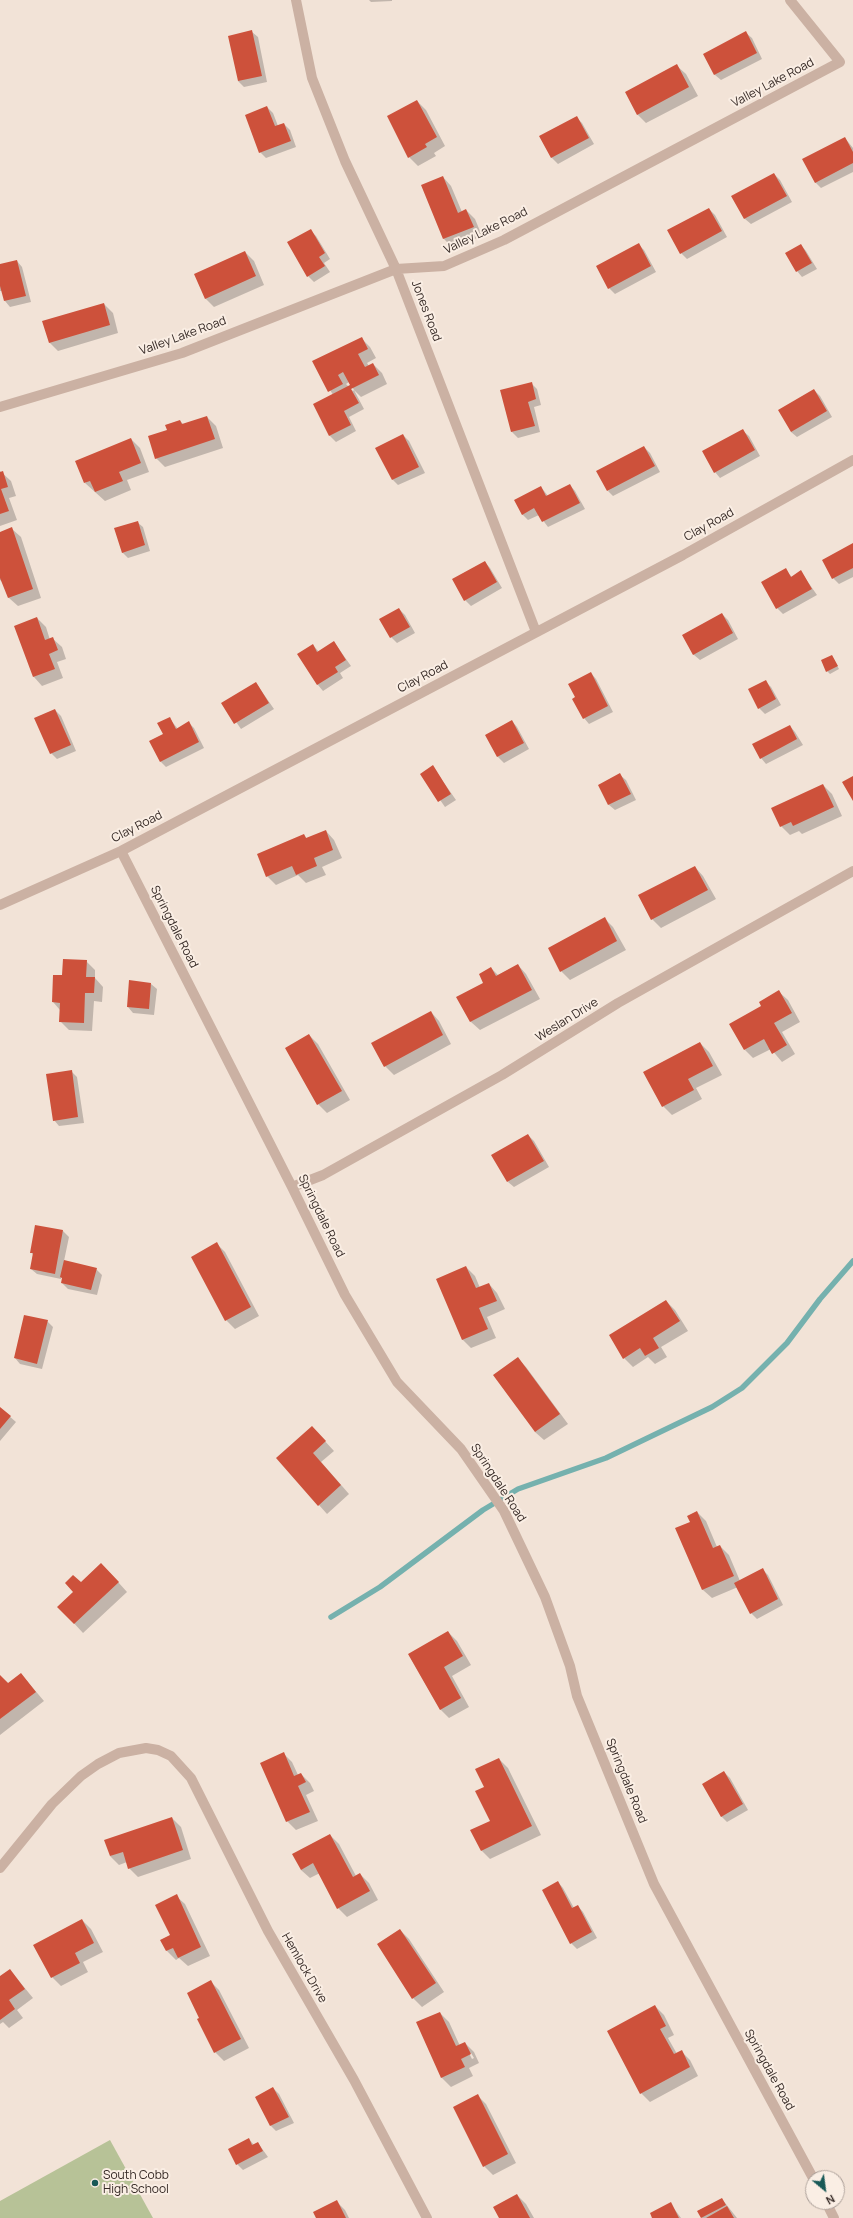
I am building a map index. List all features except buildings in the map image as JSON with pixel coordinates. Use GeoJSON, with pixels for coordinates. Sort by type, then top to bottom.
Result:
{"type":"FeatureCollection","features":[{"type":"Feature","properties":{"kind":"street","name":"Jones Road"},"geometry":{"type":"LineString","coordinates":[[296,0],[312,78],[345,161],[396,269],[536,632]]}},
{"type":"Feature","properties":{"kind":"street","name":"Valley Lake Road"},"geometry":{"type":"LineString","coordinates":[[0,407],[182,353],[396,269],[444,266],[504,240],[840,62],[790,0]]}},
{"type":"Feature","properties":{"kind":"street","name":"Clay Road"},"geometry":{"type":"LineString","coordinates":[[0,905],[120,851],[683,555],[853,460]]}},
{"type":"Feature","properties":{"kind":"street","name":"Springdale Road"},"geometry":{"type":"LineString","coordinates":[[120,851],[292,1187],[345,1295],[397,1382],[461,1448],[504,1511],[545,1597],[570,1666],[578,1696],[654,1884],[809,2170]]}},
{"type":"Feature","properties":{"kind":"street","name":"Weslan Drive"},"geometry":{"type":"LineString","coordinates":[[292,1187],[323,1175],[495,1079],[618,1003],[853,871]]}},
{"type":"Feature","properties":{"kind":"street","name":"Hemlock Drive"},"geometry":{"type":"LineString","coordinates":[[0,1868],[52,1804],[81,1776],[98,1764],[118,1753],[146,1748],[158,1750],[171,1756],[191,1778],[268,1931],[354,2080],[427,2218]]}},
{"type":"Feature","properties":{"kind":"green space"},"geometry":{"type":"Polygon","coordinates":[[[110,2140],[153,2218],[0,2218],[0,2201],[110,2140]]]}},
{"type":"Feature","properties":{"kind":"waterway"},"geometry":{"type":"LineString","coordinates":[[331,1617],[380,1587],[483,1510],[518,1489],[606,1458],[712,1407],[742,1388],[787,1343],[820,1299],[853,1261]]}},
{"type":"Feature","properties":{"kind":"place","name":"South Cobb High School"},"geometry":{"type":"Point","coordinates":[95,2183]}}]}
